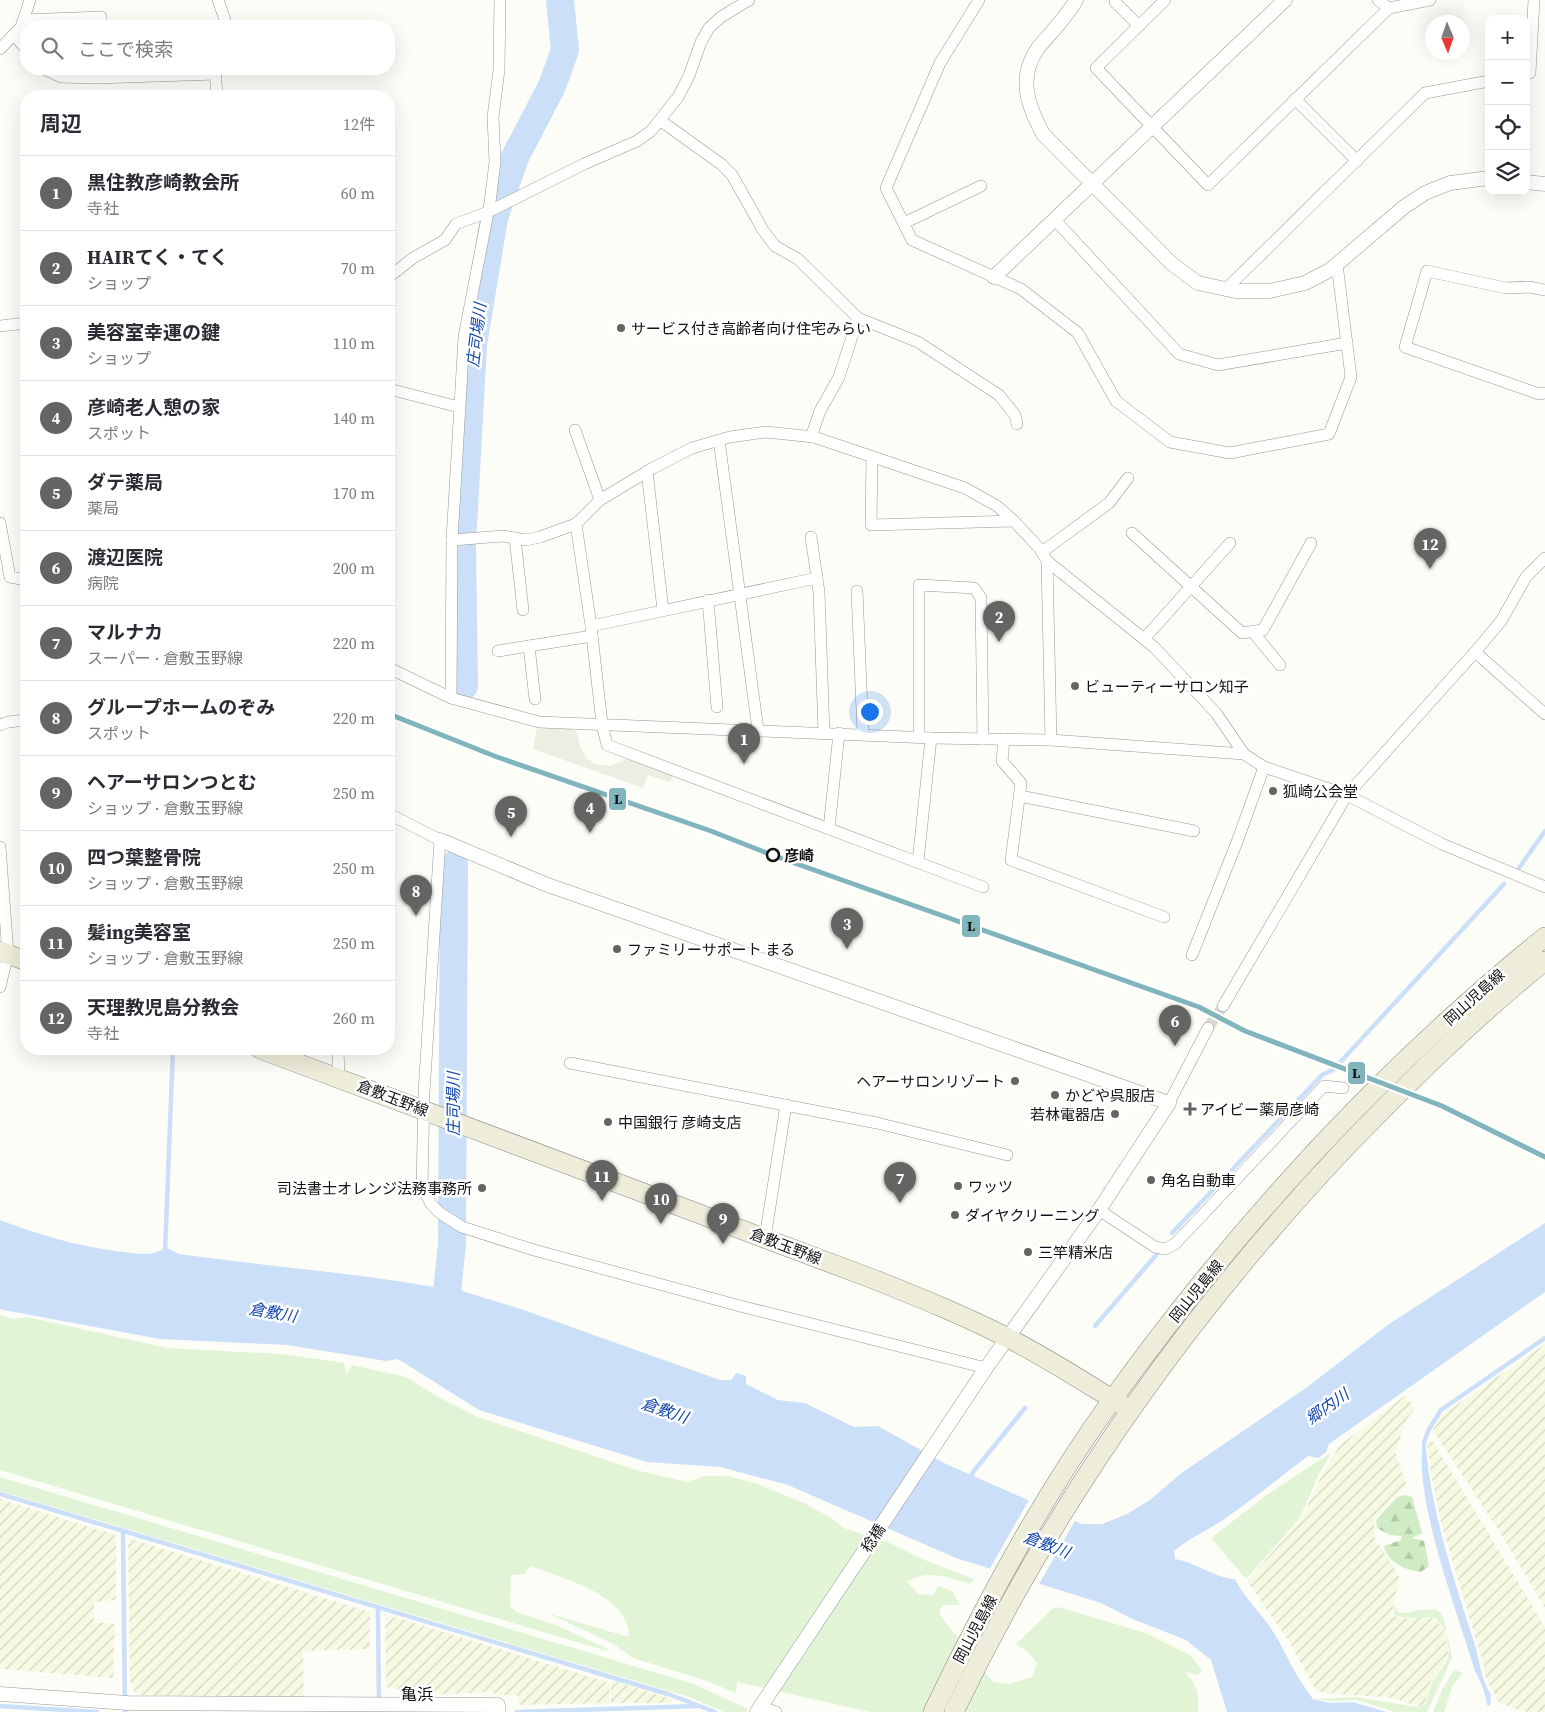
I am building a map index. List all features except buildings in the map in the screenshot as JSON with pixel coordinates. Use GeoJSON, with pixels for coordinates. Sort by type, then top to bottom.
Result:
{"type":"FeatureCollection","features":[{"type":"Feature","properties":{"kind":"main road","name":"岡山児島線"},"geometry":{"type":"LineString","coordinates":[[933,1712],[970,1636],[1020,1546],[1113,1399],[1193,1293],[1290,1178],[1362,1102],[1472,998],[1545,937]]}},
{"type":"Feature","properties":{"kind":"main road"},"geometry":{"type":"LineString","coordinates":[[4,953],[20,959]]}},
{"type":"Feature","properties":{"kind":"main road","name":"岡山児島線"},"geometry":{"type":"LineString","coordinates":[[954,1712],[975,1668],[1036,1555],[1116,1429],[1210,1303],[1304,1192],[1381,1111],[1437,1056],[1545,962]]}},
{"type":"Feature","properties":{"kind":"main road","name":"倉敷玉野線"},"geometry":{"type":"LineString","coordinates":[[279,1055],[873,1278],[954,1312],[1006,1337],[1130,1409]]}},
{"type":"Feature","properties":{"kind":"street"},"geometry":{"type":"LineString","coordinates":[[30,0],[24,20],[101,17]]}},
{"type":"Feature","properties":{"kind":"street"},"geometry":{"type":"LineString","coordinates":[[218,0],[225,20]]}},
{"type":"Feature","properties":{"kind":"street"},"geometry":{"type":"LineString","coordinates":[[451,698],[452,540],[459,407],[464,337],[488,212],[495,162],[493,117],[499,70],[500,0]]}},
{"type":"Feature","properties":{"kind":"street"},"geometry":{"type":"LineString","coordinates":[[395,272],[413,258],[445,240],[456,224],[488,212],[584,164],[637,141],[661,121],[678,97],[689,76],[701,42],[709,28],[721,17],[749,0]]}},
{"type":"Feature","properties":{"kind":"street"},"geometry":{"type":"LineString","coordinates":[[979,0],[940,63],[886,188],[912,240],[1021,288],[1078,333],[1116,401],[1170,442],[1230,453],[1329,434],[1351,377],[1337,264]]}},
{"type":"Feature","properties":{"kind":"street"},"geometry":{"type":"LineString","coordinates":[[1076,0],[1070,11],[1037,50],[1028,71],[1026,90],[1029,109],[1043,134],[1172,264],[1198,283],[1226,289],[1270,291],[1305,283],[1337,264],[1404,207],[1425,193],[1450,183],[1485,179]]}},
{"type":"Feature","properties":{"kind":"street"},"geometry":{"type":"LineString","coordinates":[[1166,0],[1096,68],[1208,185],[1389,8],[1430,0]]}},
{"type":"Feature","properties":{"kind":"street"},"geometry":{"type":"LineString","coordinates":[[994,277],[1285,0]]}},
{"type":"Feature","properties":{"kind":"street"},"geometry":{"type":"LineString","coordinates":[[1378,0],[1389,8]]}},
{"type":"Feature","properties":{"kind":"street"},"geometry":{"type":"LineString","coordinates":[[1530,73],[1534,0]]}},
{"type":"Feature","properties":{"kind":"street"},"geometry":{"type":"LineString","coordinates":[[1115,2],[1139,26]]}},
{"type":"Feature","properties":{"kind":"street"},"geometry":{"type":"LineString","coordinates":[[0,49],[20,26]]}},
{"type":"Feature","properties":{"kind":"street"},"geometry":{"type":"LineString","coordinates":[[14,35],[20,42]]}},
{"type":"Feature","properties":{"kind":"street"},"geometry":{"type":"LineString","coordinates":[[57,75],[61,77],[98,78],[149,75]]}},
{"type":"Feature","properties":{"kind":"street"},"geometry":{"type":"LineString","coordinates":[[216,75],[217,90]]}},
{"type":"Feature","properties":{"kind":"street"},"geometry":{"type":"LineString","coordinates":[[1226,289],[1425,93],[1485,82]]}},
{"type":"Feature","properties":{"kind":"street"},"geometry":{"type":"LineString","coordinates":[[1295,99],[1357,161]]}},
{"type":"Feature","properties":{"kind":"street"},"geometry":{"type":"LineString","coordinates":[[661,121],[721,164],[732,175],[763,230],[776,246],[798,259],[858,318],[918,342],[999,396],[1015,415],[1017,424]]}},
{"type":"Feature","properties":{"kind":"street"},"geometry":{"type":"LineString","coordinates":[[1530,182],[1545,184]]}},
{"type":"Feature","properties":{"kind":"street"},"geometry":{"type":"LineString","coordinates":[[904,223],[981,186]]}},
{"type":"Feature","properties":{"kind":"street"},"geometry":{"type":"LineString","coordinates":[[1055,220],[1179,354],[1218,365],[1347,343]]}},
{"type":"Feature","properties":{"kind":"street"},"geometry":{"type":"LineString","coordinates":[[1545,290],[1529,287],[1506,288],[1428,271],[1405,347],[1539,394],[1545,393]]}},
{"type":"Feature","properties":{"kind":"street"},"geometry":{"type":"LineString","coordinates":[[811,437],[820,411],[839,377],[858,318]]}},
{"type":"Feature","properties":{"kind":"street"},"geometry":{"type":"LineString","coordinates":[[0,326],[20,324]]}},
{"type":"Feature","properties":{"kind":"street"},"geometry":{"type":"LineString","coordinates":[[395,391],[459,407]]}},
{"type":"Feature","properties":{"kind":"street"},"geometry":{"type":"LineString","coordinates":[[574,430],[600,500]]}},
{"type":"Feature","properties":{"kind":"street"},"geometry":{"type":"LineString","coordinates":[[452,540],[503,536],[526,540],[576,524],[600,500],[647,471],[692,448],[718,440],[766,432],[811,437],[965,488],[997,506],[1014,520],[1045,557],[1144,639],[1216,713],[1244,754],[1264,767],[1347,795],[1442,844],[1545,887]]}},
{"type":"Feature","properties":{"kind":"street"},"geometry":{"type":"LineString","coordinates":[[718,440],[758,730]]}},
{"type":"Feature","properties":{"kind":"street"},"geometry":{"type":"LineString","coordinates":[[872,457],[871,524],[1014,520]]}},
{"type":"Feature","properties":{"kind":"street"},"geometry":{"type":"LineString","coordinates":[[647,471],[663,610]]}},
{"type":"Feature","properties":{"kind":"street"},"geometry":{"type":"LineString","coordinates":[[1045,557],[1103,509],[1128,478]]}},
{"type":"Feature","properties":{"kind":"street"},"geometry":{"type":"LineString","coordinates":[[0,523],[10,576],[20,578]]}},
{"type":"Feature","properties":{"kind":"street"},"geometry":{"type":"LineString","coordinates":[[576,524],[592,631],[602,724],[607,745],[983,887]]}},
{"type":"Feature","properties":{"kind":"street"},"geometry":{"type":"LineString","coordinates":[[1132,533],[1242,634],[1263,630],[1311,542]]}},
{"type":"Feature","properties":{"kind":"street"},"geometry":{"type":"LineString","coordinates":[[811,537],[817,578],[824,732]]}},
{"type":"Feature","properties":{"kind":"street"},"geometry":{"type":"LineString","coordinates":[[515,538],[523,610]]}},
{"type":"Feature","properties":{"kind":"street"},"geometry":{"type":"LineString","coordinates":[[1144,639],[1230,543]]}},
{"type":"Feature","properties":{"kind":"street"},"geometry":{"type":"LineString","coordinates":[[1045,557],[1051,740]]}},
{"type":"Feature","properties":{"kind":"street"},"geometry":{"type":"LineString","coordinates":[[1223,1006],[1347,795],[1501,621],[1526,577],[1545,558]]}},
{"type":"Feature","properties":{"kind":"street"},"geometry":{"type":"LineString","coordinates":[[498,651],[529,646],[592,631],[663,610],[739,592],[817,578]]}},
{"type":"Feature","properties":{"kind":"street"},"geometry":{"type":"LineString","coordinates":[[919,737],[919,585],[974,588],[981,598],[983,739]]}},
{"type":"Feature","properties":{"kind":"street"},"geometry":{"type":"LineString","coordinates":[[857,591],[863,734]]}},
{"type":"Feature","properties":{"kind":"street"},"geometry":{"type":"LineString","coordinates":[[708,600],[717,707]]}},
{"type":"Feature","properties":{"kind":"street"},"geometry":{"type":"LineString","coordinates":[[1253,632],[1280,665]]}},
{"type":"Feature","properties":{"kind":"street"},"geometry":{"type":"LineString","coordinates":[[529,646],[535,699]]}},
{"type":"Feature","properties":{"kind":"street"},"geometry":{"type":"LineString","coordinates":[[1475,652],[1545,714]]}},
{"type":"Feature","properties":{"kind":"street"},"geometry":{"type":"LineString","coordinates":[[395,671],[451,698],[539,722],[824,732],[931,738],[1051,740],[1244,754]]}},
{"type":"Feature","properties":{"kind":"street"},"geometry":{"type":"LineString","coordinates":[[0,725],[20,721]]}},
{"type":"Feature","properties":{"kind":"street"},"geometry":{"type":"LineString","coordinates":[[829,828],[839,733]]}},
{"type":"Feature","properties":{"kind":"street"},"geometry":{"type":"LineString","coordinates":[[918,862],[931,738]]}},
{"type":"Feature","properties":{"kind":"street"},"geometry":{"type":"LineString","coordinates":[[1004,739],[1002,761],[1021,783],[1011,860],[1164,916]]}},
{"type":"Feature","properties":{"kind":"street"},"geometry":{"type":"LineString","coordinates":[[1192,955],[1237,842],[1264,767]]}},
{"type":"Feature","properties":{"kind":"street"},"geometry":{"type":"LineString","coordinates":[[1020,796],[1194,831]]}},
{"type":"Feature","properties":{"kind":"street"},"geometry":{"type":"LineString","coordinates":[[395,817],[440,840],[545,884],[1169,1103],[1208,1028]]}},
{"type":"Feature","properties":{"kind":"street"},"geometry":{"type":"LineString","coordinates":[[440,840],[423,1110],[422,1187],[431,1204],[440,1213],[462,1227],[534,1250],[983,1372]]}},
{"type":"Feature","properties":{"kind":"street"},"geometry":{"type":"LineString","coordinates":[[0,847],[4,953],[0,987]]}},
{"type":"Feature","properties":{"kind":"street"},"geometry":{"type":"LineString","coordinates":[[338,1055],[338,1078]]}},
{"type":"Feature","properties":{"kind":"street"},"geometry":{"type":"LineString","coordinates":[[570,1063],[877,1123],[1008,1155]]}},
{"type":"Feature","properties":{"kind":"street"},"geometry":{"type":"LineString","coordinates":[[1099,1210],[1155,1246],[1165,1249],[1175,1244],[1324,1086],[1343,1088]]}},
{"type":"Feature","properties":{"kind":"street","name":"稔橋"},"geometry":{"type":"LineString","coordinates":[[761,1707],[1006,1337],[1099,1210],[1169,1103]]}},
{"type":"Feature","properties":{"kind":"street"},"geometry":{"type":"LineString","coordinates":[[765,1238],[786,1105]]}},
{"type":"Feature","properties":{"kind":"street"},"geometry":{"type":"LineString","coordinates":[[0,1694],[124,1703],[498,1705],[498,1712]]}},
{"type":"Feature","properties":{"kind":"street"},"geometry":{"type":"LineString","coordinates":[[761,1707],[776,1712]]}},
{"type":"Feature","properties":{"kind":"green space"},"geometry":{"type":"Polygon","coordinates":[[[0,1315],[13,1319],[27,1317],[168,1348],[282,1354],[344,1363],[347,1374],[352,1365],[406,1377],[440,1398],[478,1417],[636,1470],[687,1482],[705,1476],[728,1476],[758,1484],[804,1503],[830,1517],[844,1528],[890,1543],[922,1559],[974,1579],[970,1584],[930,1575],[907,1582],[919,1594],[933,1595],[938,1586],[952,1591],[960,1605],[942,1605],[939,1614],[993,1682],[1009,1684],[1032,1677],[1037,1663],[1029,1653],[1016,1644],[1052,1609],[1058,1607],[1146,1633],[1190,1655],[1202,1670],[1198,1675],[1185,1672],[1193,1681],[1197,1690],[1198,1712],[870,1712],[737,1682],[736,1693],[704,1680],[633,1658],[612,1643],[547,1613],[629,1637],[626,1622],[607,1599],[576,1583],[530,1566],[525,1574],[511,1575],[510,1606],[517,1612],[556,1625],[608,1649],[607,1651],[0,1470],[0,1315]]]}},
{"type":"Feature","properties":{"kind":"green space"},"geometry":{"type":"Polygon","coordinates":[[[1545,1344],[1545,1608],[1499,1531],[1433,1430],[1442,1415],[1545,1344]]]}},
{"type":"Feature","properties":{"kind":"green space"},"geometry":{"type":"Polygon","coordinates":[[[1406,1395],[1415,1409],[1407,1419],[1395,1452],[1407,1485],[1374,1519],[1375,1538],[1399,1576],[1392,1615],[1403,1619],[1422,1617],[1436,1619],[1445,1633],[1448,1652],[1445,1663],[1431,1681],[1425,1704],[1417,1706],[1394,1698],[1324,1693],[1315,1689],[1290,1643],[1247,1581],[1302,1518],[1322,1474],[1340,1445],[1406,1395]]]}},
{"type":"Feature","properties":{"kind":"green space"},"geometry":{"type":"Polygon","coordinates":[[[1432,1440],[1545,1627],[1545,1712],[1527,1712],[1498,1701],[1485,1676],[1484,1666],[1441,1523],[1427,1444],[1432,1440]]]}},
{"type":"Feature","properties":{"kind":"green space"},"geometry":{"type":"Polygon","coordinates":[[[1332,1452],[1319,1474],[1300,1518],[1246,1579],[1211,1538],[1268,1494],[1332,1452]]]}},
{"type":"Feature","properties":{"kind":"green space"},"geometry":{"type":"Polygon","coordinates":[[[0,1477],[694,1684],[748,1709],[746,1712],[724,1712],[689,1697],[0,1491],[0,1477]]]}},
{"type":"Feature","properties":{"kind":"green space"},"geometry":{"type":"Polygon","coordinates":[[[1405,1495],[1412,1497],[1422,1533],[1412,1538],[1424,1541],[1429,1566],[1421,1572],[1398,1565],[1386,1552],[1384,1546],[1401,1540],[1402,1536],[1390,1535],[1377,1528],[1376,1520],[1397,1497],[1405,1495]]]}},
{"type":"Feature","properties":{"kind":"green space"},"geometry":{"type":"Polygon","coordinates":[[[0,1499],[115,1535],[116,1600],[94,1602],[94,1622],[115,1624],[113,1678],[0,1669],[0,1499]]]}},
{"type":"Feature","properties":{"kind":"green space"},"geometry":{"type":"Polygon","coordinates":[[[128,1538],[370,1612],[370,1649],[303,1651],[304,1697],[141,1695],[135,1693],[130,1681],[128,1538]]]}},
{"type":"Feature","properties":{"kind":"green space"},"geometry":{"type":"Polygon","coordinates":[[[1395,1606],[1398,1612],[1407,1613],[1435,1609],[1441,1613],[1444,1620],[1452,1658],[1427,1712],[1395,1712],[1357,1700],[1329,1701],[1316,1699],[1356,1697],[1417,1707],[1426,1704],[1432,1682],[1446,1663],[1449,1652],[1446,1632],[1436,1618],[1394,1615],[1395,1606]]]}},
{"type":"Feature","properties":{"kind":"green space"},"geometry":{"type":"Polygon","coordinates":[[[385,1614],[610,1683],[609,1703],[520,1705],[517,1695],[497,1695],[492,1692],[421,1695],[386,1687],[385,1614]]]}},
{"type":"Feature","properties":{"kind":"green space"},"geometry":{"type":"Polygon","coordinates":[[[1454,1670],[1463,1673],[1453,1685],[1444,1712],[1433,1712],[1442,1690],[1454,1670]]]}},
{"type":"Feature","properties":{"kind":"green space"},"geometry":{"type":"Polygon","coordinates":[[[611,1680],[672,1699],[672,1703],[611,1703],[611,1680]]]}},
{"type":"Feature","properties":{"kind":"shaded area"},"geometry":{"type":"Polygon","coordinates":[[[537,727],[572,729],[577,732],[580,746],[586,758],[596,764],[610,766],[627,759],[673,776],[670,782],[648,775],[643,788],[533,749],[537,727]]]}},
{"type":"Feature","properties":{"kind":"water"},"geometry":{"type":"Polygon","coordinates":[[[0,1220],[60,1240],[123,1252],[151,1254],[168,1249],[179,1254],[370,1277],[434,1287],[450,1285],[459,1290],[521,1309],[720,1380],[731,1380],[736,1373],[746,1376],[746,1384],[778,1400],[805,1403],[854,1427],[878,1426],[944,1463],[1082,1524],[1102,1524],[1127,1514],[1150,1500],[1180,1474],[1306,1388],[1389,1324],[1545,1223],[1545,1292],[1329,1444],[1326,1452],[1319,1458],[1308,1456],[1234,1512],[1174,1551],[1175,1559],[1221,1576],[1235,1579],[1274,1633],[1297,1675],[1313,1699],[1329,1703],[1353,1702],[1387,1712],[1227,1712],[1211,1660],[1186,1640],[1130,1618],[1101,1603],[956,1558],[788,1485],[720,1467],[647,1462],[479,1410],[398,1359],[386,1361],[287,1345],[160,1339],[0,1309],[0,1220]]]}},
{"type":"Feature","properties":{"kind":"water"},"geometry":{"type":"Polygon","coordinates":[[[1425,1434],[1431,1488],[1443,1541],[1483,1677],[1491,1695],[1490,1706],[1487,1705],[1483,1688],[1475,1671],[1448,1586],[1429,1517],[1423,1485],[1422,1457],[1425,1434]]]}},
{"type":"Feature","properties":{"kind":"pier"},"geometry":{"type":"Polygon","coordinates":[[[1030,1498],[1076,1519],[1038,1586],[989,1570],[1030,1498]]]}},
{"type":"Feature","properties":{"kind":"waterway","name":"庄司場川"},"geometry":{"type":"LineString","coordinates":[[464,686],[462,544],[473,345],[494,218],[515,157],[552,86],[565,50],[560,0]]}},
{"type":"Feature","properties":{"kind":"waterway"},"geometry":{"type":"LineString","coordinates":[[1519,868],[1545,831]]}},
{"type":"Feature","properties":{"kind":"waterway","name":"庄司場川"},"geometry":{"type":"LineString","coordinates":[[444,1321],[452,1244],[454,865]]}},
{"type":"Feature","properties":{"kind":"waterway"},"geometry":{"type":"LineString","coordinates":[[1172,1233],[1322,1075],[1333,1070],[1504,884]]}},
{"type":"Feature","properties":{"kind":"waterway"},"geometry":{"type":"LineString","coordinates":[[165,1252],[173,1055]]}},
{"type":"Feature","properties":{"kind":"waterway"},"geometry":{"type":"LineString","coordinates":[[1095,1326],[1157,1254]]}},
{"type":"Feature","properties":{"kind":"waterway"},"geometry":{"type":"LineString","coordinates":[[1424,1443],[1428,1431],[1441,1410],[1545,1338]]}},
{"type":"Feature","properties":{"kind":"waterway"},"geometry":{"type":"LineString","coordinates":[[970,1481],[973,1472],[1025,1408]]}},
{"type":"Feature","properties":{"kind":"waterway"},"geometry":{"type":"LineString","coordinates":[[0,1494],[671,1695],[715,1712]]}},
{"type":"Feature","properties":{"kind":"waterway"},"geometry":{"type":"LineString","coordinates":[[123,1531],[125,1712]]}},
{"type":"Feature","properties":{"kind":"waterway"},"geometry":{"type":"LineString","coordinates":[[378,1607],[379,1712]]}},
{"type":"Feature","properties":{"kind":"waterway"},"geometry":{"type":"LineString","coordinates":[[0,1706],[97,1712]]}},
{"type":"Feature","properties":{"kind":"waterway"},"geometry":{"type":"LineString","coordinates":[[517,1712],[697,1706]]}},
{"type":"Feature","properties":{"kind":"tunnel"},"geometry":{"type":"LineString","coordinates":[[1208,1028],[1223,1006]]}},
{"type":"Feature","properties":{"kind":"transit line","name":"L"},"geometry":{"type":"LineString","coordinates":[[395,716],[497,757],[711,831],[772,855],[1199,1007],[1245,1031],[1442,1106],[1545,1157]]}},
{"type":"Feature","properties":{"kind":"place","name":"サービス付き高齢者向け住宅みらい"},"geometry":{"type":"Point","coordinates":[621,328]}},
{"type":"Feature","properties":{"kind":"place","name":"天理教児島分教会"},"geometry":{"type":"Point","coordinates":[1430,569]}},
{"type":"Feature","properties":{"kind":"place","name":"HAIRてく・てく"},"geometry":{"type":"Point","coordinates":[999,642]}},
{"type":"Feature","properties":{"kind":"place","name":"ビューティーサロン知子"},"geometry":{"type":"Point","coordinates":[1075,686]}},
{"type":"Feature","properties":{"kind":"place","name":"黒住教彦崎教会所"},"geometry":{"type":"Point","coordinates":[744,764]}},
{"type":"Feature","properties":{"kind":"place","name":"狐崎公会堂"},"geometry":{"type":"Point","coordinates":[1273,791]}},
{"type":"Feature","properties":{"kind":"place","name":"彦崎老人憩の家"},"geometry":{"type":"Point","coordinates":[590,833]}},
{"type":"Feature","properties":{"kind":"place","name":"ダテ薬局"},"geometry":{"type":"Point","coordinates":[511,837]}},
{"type":"Feature","properties":{"kind":"place","name":"彦崎"},"geometry":{"type":"Point","coordinates":[773,855]}},
{"type":"Feature","properties":{"kind":"place","name":"グループホームのぞみ"},"geometry":{"type":"Point","coordinates":[416,916]}},
{"type":"Feature","properties":{"kind":"place","name":"ファミリーサポート まる"},"geometry":{"type":"Point","coordinates":[617,949]}},
{"type":"Feature","properties":{"kind":"place","name":"美容室幸運の鍵"},"geometry":{"type":"Point","coordinates":[847,949]}},
{"type":"Feature","properties":{"kind":"place","name":"渡辺医院"},"geometry":{"type":"Point","coordinates":[1175,1046]}},
{"type":"Feature","properties":{"kind":"place","name":"ヘアーサロンリゾート"},"geometry":{"type":"Point","coordinates":[1015,1081]}},
{"type":"Feature","properties":{"kind":"place","name":"かどや呉服店"},"geometry":{"type":"Point","coordinates":[1055,1095]}},
{"type":"Feature","properties":{"kind":"place","name":"アイビー薬局彦崎"},"geometry":{"type":"Point","coordinates":[1190,1109]}},
{"type":"Feature","properties":{"kind":"place","name":"若林電器店"},"geometry":{"type":"Point","coordinates":[1115,1114]}},
{"type":"Feature","properties":{"kind":"place","name":"中国銀行 彦崎支店"},"geometry":{"type":"Point","coordinates":[608,1122]}},
{"type":"Feature","properties":{"kind":"place","name":"角名自動車"},"geometry":{"type":"Point","coordinates":[1151,1180]}},
{"type":"Feature","properties":{"kind":"place","name":"ワッツ"},"geometry":{"type":"Point","coordinates":[958,1186]}},
{"type":"Feature","properties":{"kind":"place","name":"司法書士オレンジ法務事務所"},"geometry":{"type":"Point","coordinates":[482,1188]}},
{"type":"Feature","properties":{"kind":"place","name":"髪ing美容室"},"geometry":{"type":"Point","coordinates":[602,1201]}},
{"type":"Feature","properties":{"kind":"place","name":"マルナカ"},"geometry":{"type":"Point","coordinates":[900,1203]}},
{"type":"Feature","properties":{"kind":"place","name":"ダイヤクリーニング"},"geometry":{"type":"Point","coordinates":[955,1215]}},
{"type":"Feature","properties":{"kind":"place","name":"四つ葉整骨院"},"geometry":{"type":"Point","coordinates":[661,1224]}},
{"type":"Feature","properties":{"kind":"place","name":"ヘアーサロンつとむ"},"geometry":{"type":"Point","coordinates":[723,1244]}},
{"type":"Feature","properties":{"kind":"place","name":"三竿精米店"},"geometry":{"type":"Point","coordinates":[1028,1252]}},
{"type":"Feature","properties":{"kind":"district","name":"亀浜"},"geometry":{"type":"Point","coordinates":[417,1694]}},
{"type":"Feature","properties":{"kind":"water label","name":"倉敷川"},"geometry":{"type":"Point","coordinates":[273,1312]}},
{"type":"Feature","properties":{"kind":"water label","name":"郷内川"},"geometry":{"type":"Point","coordinates":[1327,1406]}},
{"type":"Feature","properties":{"kind":"water label","name":"倉敷川"},"geometry":{"type":"Point","coordinates":[665,1410]}},
{"type":"Feature","properties":{"kind":"water label","name":"倉敷川"},"geometry":{"type":"Point","coordinates":[1047,1544]}}]}
